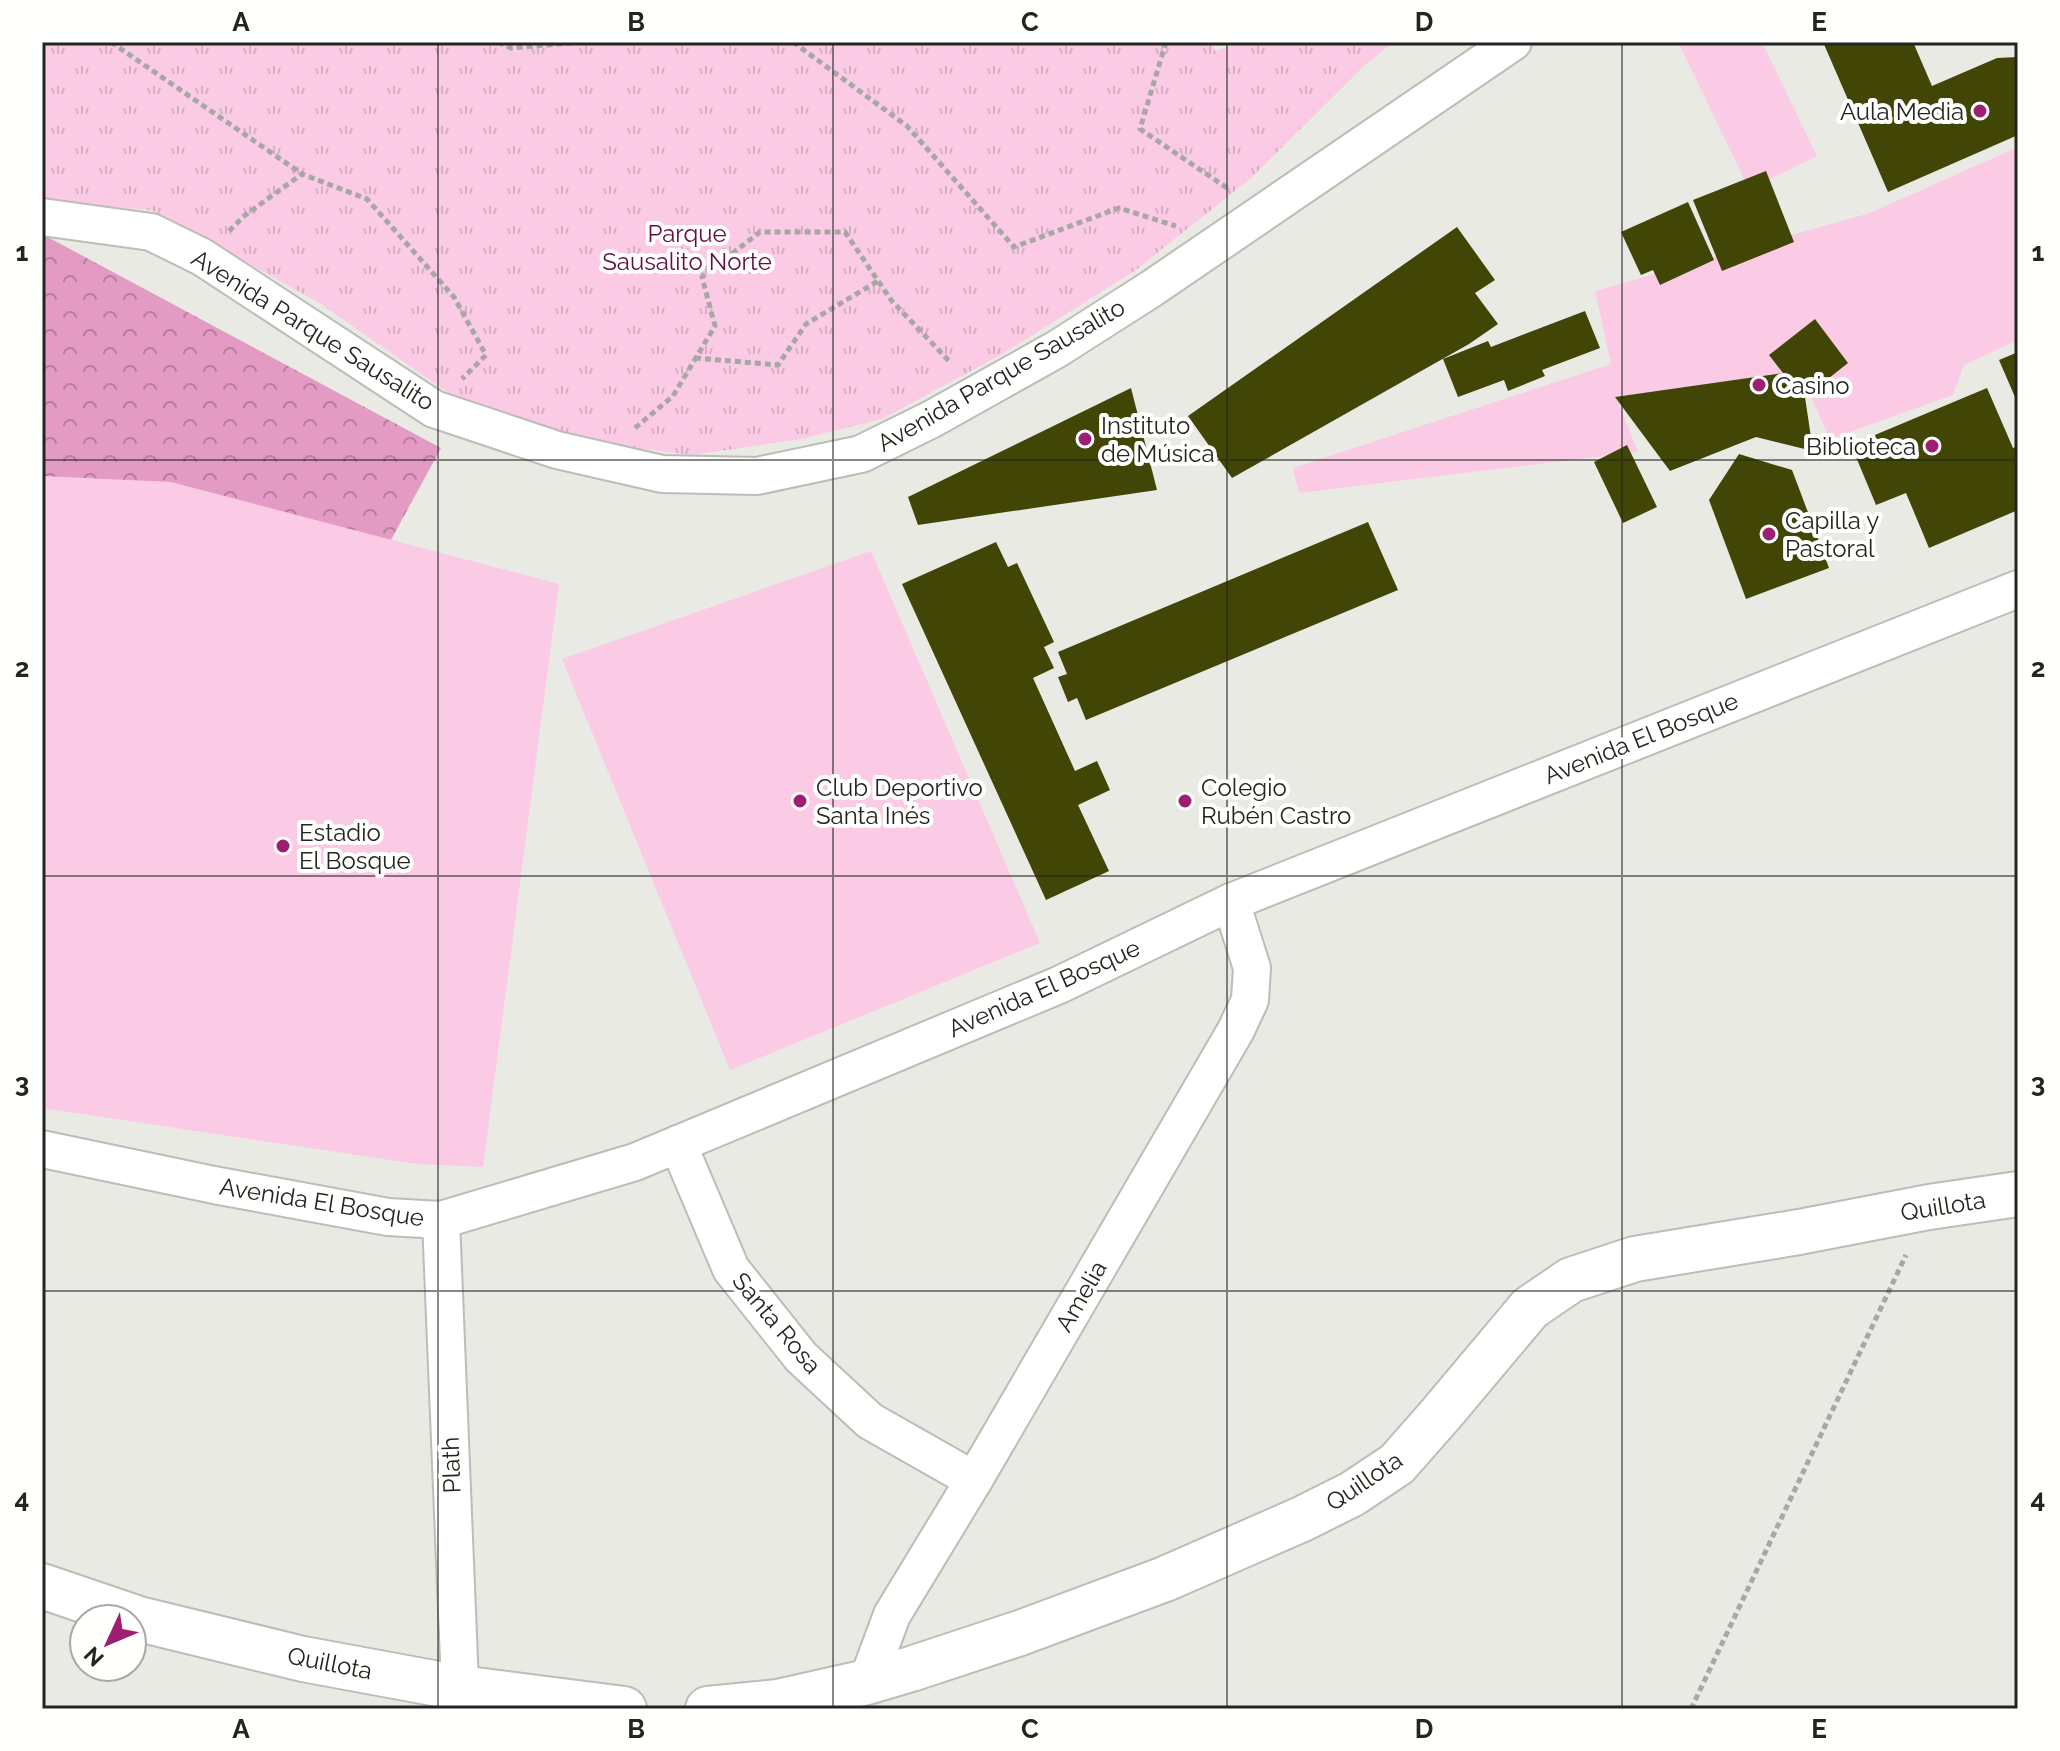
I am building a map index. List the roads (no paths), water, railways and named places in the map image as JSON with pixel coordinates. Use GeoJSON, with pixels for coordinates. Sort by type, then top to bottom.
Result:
{"type":"FeatureCollection","features":[{"type":"Feature","properties":{"kind":"main road","name":"Quillota"},"geometry":{"type":"LineString","coordinates":[[708,1709],[779,1705],[867,1682],[1020,1633],[1165,1579],[1302,1519],[1352,1494],[1397,1464],[1530,1308],[1571,1280],[1635,1259],[2018,1194]]}},
{"type":"Feature","properties":{"kind":"main road","name":"Quillota"},"geometry":{"type":"LineString","coordinates":[[42,1586],[139,1619],[461,1699],[624,1709]]}},
{"type":"Feature","properties":{"kind":"street","name":"Avenida Parque Sausalito"},"geometry":{"type":"LineString","coordinates":[[42,217],[151,232],[202,257],[249,286],[434,409],[557,450],[662,474],[757,476],[861,454],[932,419],[1057,349],[1264,213],[1513,42]]}},
{"type":"Feature","properties":{"kind":"street","name":"Avenida El Bosque"},"geometry":{"type":"LineString","coordinates":[[42,1149],[388,1217],[441,1220],[635,1162],[1059,985],[1231,902],[2018,589]]}},
{"type":"Feature","properties":{"kind":"street","name":"Amelia"},"geometry":{"type":"LineString","coordinates":[[867,1682],[892,1615],[1236,1030],[1250,1000],[1252,968],[1231,902]]}},
{"type":"Feature","properties":{"kind":"street","name":"Santa Rosa"},"geometry":{"type":"LineString","coordinates":[[678,1144],[731,1269],[801,1357],[870,1421],[974,1480]]}},
{"type":"Feature","properties":{"kind":"street","name":"Plath"},"geometry":{"type":"LineString","coordinates":[[441,1220],[461,1699]]}},
{"type":"Feature","properties":{"kind":"place","name":"Aula Media"},"geometry":{"type":"Point","coordinates":[1980,111]}},
{"type":"Feature","properties":{"kind":"place","name":"Casino"},"geometry":{"type":"Point","coordinates":[1759,385]}},
{"type":"Feature","properties":{"kind":"place","name":"Instituto de Música"},"geometry":{"type":"Point","coordinates":[1085,439]}},
{"type":"Feature","properties":{"kind":"place","name":"Biblioteca"},"geometry":{"type":"Point","coordinates":[1932,446]}},
{"type":"Feature","properties":{"kind":"place","name":"Capilla y Pastoral"},"geometry":{"type":"Point","coordinates":[1769,534]}},
{"type":"Feature","properties":{"kind":"place","name":"Club Deportivo Santa Inés"},"geometry":{"type":"Point","coordinates":[800,801]}},
{"type":"Feature","properties":{"kind":"place","name":"Colegio Rubén Castro"},"geometry":{"type":"Point","coordinates":[1185,801]}},
{"type":"Feature","properties":{"kind":"place","name":"Estadio El Bosque"},"geometry":{"type":"Point","coordinates":[283,846]}},
{"type":"Feature","properties":{"kind":"park label","name":"Parque Sausalito Norte"},"geometry":{"type":"Point","coordinates":[687,247]}}]}
